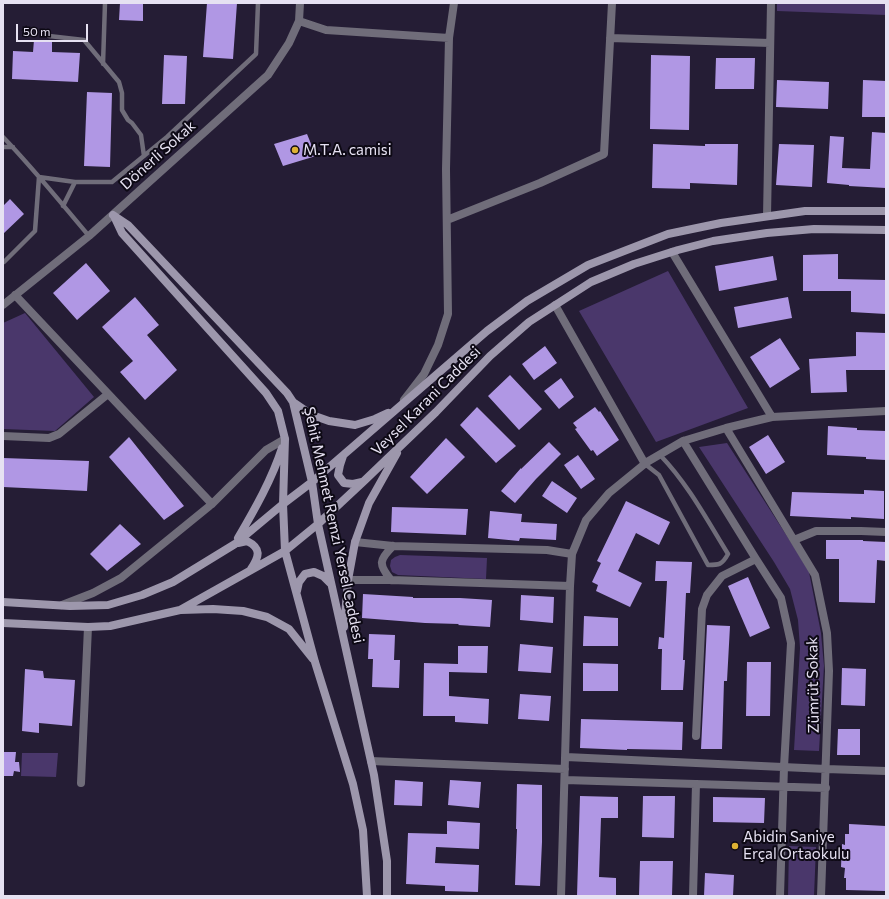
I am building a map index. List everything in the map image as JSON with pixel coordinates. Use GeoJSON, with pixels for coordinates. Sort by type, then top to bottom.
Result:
{"type":"FeatureCollection","features":[{"type":"Feature","properties":{"kind":"main road","name":"Veysel Karani Caddesi"},"geometry":{"type":"LineString","coordinates":[[3,602],[62,605],[108,605],[142,595],[173,582],[235,544],[282,504],[312,482],[487,331],[527,300],[588,265],[668,234],[721,223],[804,211],[886,212]]}},
{"type":"Feature","properties":{"kind":"main road","name":"Şehit Mehmet Remzi Yersel Caddesi"},"geometry":{"type":"LineString","coordinates":[[113,215],[128,225],[287,393],[293,402],[312,482],[318,524],[374,775],[387,861],[387,896]]}},
{"type":"Feature","properties":{"kind":"main road","name":"Şehit Mehmet Remzi Yersel Caddesi"},"geometry":{"type":"LineString","coordinates":[[113,215],[122,233],[266,393],[278,411],[285,439],[282,504],[285,551],[316,662],[353,784],[363,830],[367,896]]}},
{"type":"Feature","properties":{"kind":"main road","name":"Veysel Karani Caddesi"},"geometry":{"type":"LineString","coordinates":[[3,623],[88,628],[110,626],[180,610],[285,551],[318,524],[364,481],[436,412],[490,356],[529,322],[591,282],[634,264],[712,241],[767,233],[814,229],[886,230]]}},
{"type":"Feature","properties":{"kind":"main road"},"geometry":{"type":"LineString","coordinates":[[293,402],[312,415],[329,421],[355,425],[375,419],[398,408]]}},
{"type":"Feature","properties":{"kind":"main road"},"geometry":{"type":"LineString","coordinates":[[235,544],[276,465],[285,439]]}},
{"type":"Feature","properties":{"kind":"main road"},"geometry":{"type":"LineString","coordinates":[[343,634],[348,580],[355,542],[369,503],[401,445]]}},
{"type":"Feature","properties":{"kind":"main road"},"geometry":{"type":"LineString","coordinates":[[344,454],[338,475],[344,483],[354,484],[364,481]]}},
{"type":"Feature","properties":{"kind":"main road"},"geometry":{"type":"LineString","coordinates":[[235,544],[247,541],[254,545],[258,552],[256,562],[250,571]]}},
{"type":"Feature","properties":{"kind":"main road"},"geometry":{"type":"LineString","coordinates":[[297,595],[299,582],[305,574],[314,572],[323,576],[331,583]]}},
{"type":"Feature","properties":{"kind":"main road"},"geometry":{"type":"LineString","coordinates":[[180,610],[213,609],[243,611],[267,617],[289,629],[316,662]]}},
{"type":"Feature","properties":{"kind":"street","name":"Dönerli Sokak"},"geometry":{"type":"LineString","coordinates":[[3,305],[89,236],[268,75],[289,43],[299,21],[300,3]]}},
{"type":"Feature","properties":{"kind":"street"},"geometry":{"type":"LineString","coordinates":[[398,408],[424,374],[438,345],[448,314],[446,169],[449,38],[454,3]]}},
{"type":"Feature","properties":{"kind":"street"},"geometry":{"type":"LineString","coordinates":[[447,220],[540,183],[604,154],[612,3]]}},
{"type":"Feature","properties":{"kind":"street"},"geometry":{"type":"LineString","coordinates":[[767,216],[771,3]]}},
{"type":"Feature","properties":{"kind":"street"},"geometry":{"type":"LineString","coordinates":[[299,21],[326,30],[449,38]]}},
{"type":"Feature","properties":{"kind":"street"},"geometry":{"type":"LineString","coordinates":[[610,38],[770,43]]}},
{"type":"Feature","properties":{"kind":"street"},"geometry":{"type":"LineString","coordinates":[[672,252],[772,417]]}},
{"type":"Feature","properties":{"kind":"street"},"geometry":{"type":"LineString","coordinates":[[16,295],[212,504]]}},
{"type":"Feature","properties":{"kind":"street"},"geometry":{"type":"LineString","coordinates":[[555,305],[645,464]]}},
{"type":"Feature","properties":{"kind":"street"},"geometry":{"type":"LineString","coordinates":[[3,436],[49,438],[59,434],[108,394]]}},
{"type":"Feature","properties":{"kind":"street"},"geometry":{"type":"LineString","coordinates":[[561,896],[572,554],[586,520],[609,493],[645,464],[683,442],[726,428],[772,417],[886,411]]}},
{"type":"Feature","properties":{"kind":"street","name":"Zümrüt Sokak"},"geometry":{"type":"LineString","coordinates":[[726,428],[815,575],[827,633],[830,671],[821,896]]}},
{"type":"Feature","properties":{"kind":"street"},"geometry":{"type":"LineString","coordinates":[[62,605],[93,593],[121,578],[212,504],[266,450],[285,439]]}},
{"type":"Feature","properties":{"kind":"street","name":"Zümrüt Sokak"},"geometry":{"type":"LineString","coordinates":[[683,442],[781,598],[791,643],[784,767],[780,896]]}},
{"type":"Feature","properties":{"kind":"street"},"geometry":{"type":"LineString","coordinates":[[794,540],[816,531],[886,532]]}},
{"type":"Feature","properties":{"kind":"street"},"geometry":{"type":"LineString","coordinates":[[355,542],[393,546],[547,550],[572,554]]}},
{"type":"Feature","properties":{"kind":"street"},"geometry":{"type":"LineString","coordinates":[[391,580],[383,570],[382,563],[384,556],[393,546]]}},
{"type":"Feature","properties":{"kind":"street"},"geometry":{"type":"LineString","coordinates":[[696,736],[702,609],[707,595],[722,576],[756,559]]}},
{"type":"Feature","properties":{"kind":"street"},"geometry":{"type":"LineString","coordinates":[[348,580],[570,586]]}},
{"type":"Feature","properties":{"kind":"street"},"geometry":{"type":"LineString","coordinates":[[81,783],[88,628]]}},
{"type":"Feature","properties":{"kind":"street"},"geometry":{"type":"LineString","coordinates":[[566,757],[886,771]]}},
{"type":"Feature","properties":{"kind":"street"},"geometry":{"type":"LineString","coordinates":[[371,761],[565,769]]}},
{"type":"Feature","properties":{"kind":"street"},"geometry":{"type":"LineString","coordinates":[[565,780],[826,788]]}},
{"type":"Feature","properties":{"kind":"street"},"geometry":{"type":"LineString","coordinates":[[692,896],[696,784]]}},
{"type":"Feature","properties":{"kind":"lane"},"geometry":{"type":"LineString","coordinates":[[103,64],[105,3]]}},
{"type":"Feature","properties":{"kind":"lane"},"geometry":{"type":"LineString","coordinates":[[39,178],[75,182],[112,182],[167,137],[256,54],[258,3]]}},
{"type":"Feature","properties":{"kind":"lane"},"geometry":{"type":"LineString","coordinates":[[49,36],[84,40],[119,82],[122,93],[122,110],[128,120],[141,135],[144,156]]}},
{"type":"Feature","properties":{"kind":"lane"},"geometry":{"type":"LineString","coordinates":[[3,136],[89,236]]}},
{"type":"Feature","properties":{"kind":"lane"},"geometry":{"type":"LineString","coordinates":[[3,147],[13,147]]}},
{"type":"Feature","properties":{"kind":"lane"},"geometry":{"type":"LineString","coordinates":[[4,262],[35,231],[39,178]]}},
{"type":"Feature","properties":{"kind":"lane"},"geometry":{"type":"LineString","coordinates":[[63,206],[75,182]]}},
{"type":"Feature","properties":{"kind":"lane"},"geometry":{"type":"LineString","coordinates":[[645,464],[659,475],[708,565],[717,565],[724,562],[728,554],[691,495],[669,464],[660,455]]}},
{"type":"Feature","properties":{"kind":"shaded area"},"geometry":{"type":"Polygon","coordinates":[[[777,3],[886,3],[886,15],[777,11],[777,3]]]}},
{"type":"Feature","properties":{"kind":"shaded area"},"geometry":{"type":"Polygon","coordinates":[[[668,271],[748,408],[656,442],[579,311],[668,271]]]}},
{"type":"Feature","properties":{"kind":"shaded area"},"geometry":{"type":"Polygon","coordinates":[[[25,313],[94,397],[55,431],[3,429],[3,323],[25,313]]]}},
{"type":"Feature","properties":{"kind":"shaded area"},"geometry":{"type":"Polygon","coordinates":[[[727,443],[809,572],[821,633],[824,666],[819,751],[794,750],[800,648],[798,620],[790,589],[699,447],[727,443]]]}},
{"type":"Feature","properties":{"kind":"shaded area"},"geometry":{"type":"Polygon","coordinates":[[[400,555],[487,558],[486,579],[398,575],[392,572],[390,566],[391,560],[400,555]]]}},
{"type":"Feature","properties":{"kind":"shaded area"},"geometry":{"type":"Polygon","coordinates":[[[22,753],[58,753],[56,777],[21,776],[22,753]]]}},
{"type":"Feature","properties":{"kind":"shaded area"},"geometry":{"type":"Polygon","coordinates":[[[789,846],[816,847],[814,896],[788,896],[789,846]]]}},
{"type":"Feature","properties":{"kind":"building"},"geometry":{"type":"Polygon","coordinates":[[[120,3],[143,3],[143,21],[119,20],[120,3]]]}},
{"type":"Feature","properties":{"kind":"building"},"geometry":{"type":"Polygon","coordinates":[[[207,3],[237,3],[233,59],[203,57],[207,3]]]}},
{"type":"Feature","properties":{"kind":"building"},"geometry":{"type":"Polygon","coordinates":[[[34,40],[52,40],[52,52],[80,53],[78,82],[12,79],[13,51],[33,52],[34,40]]]}},
{"type":"Feature","properties":{"kind":"building"},"geometry":{"type":"Polygon","coordinates":[[[164,55],[187,56],[185,104],[162,104],[164,55]]]}},
{"type":"Feature","properties":{"kind":"building"},"geometry":{"type":"Polygon","coordinates":[[[651,55],[690,56],[689,130],[650,129],[651,55]]]}},
{"type":"Feature","properties":{"kind":"building"},"geometry":{"type":"Polygon","coordinates":[[[716,58],[755,58],[754,89],[715,89],[716,58]]]}},
{"type":"Feature","properties":{"kind":"building"},"geometry":{"type":"Polygon","coordinates":[[[777,80],[829,82],[828,109],[776,107],[777,80]]]}},
{"type":"Feature","properties":{"kind":"building"},"geometry":{"type":"Polygon","coordinates":[[[863,80],[886,81],[886,117],[862,117],[863,80]]]}},
{"type":"Feature","properties":{"kind":"building"},"geometry":{"type":"Polygon","coordinates":[[[87,92],[112,93],[110,167],[84,166],[87,92]]]}},
{"type":"Feature","properties":{"kind":"building"},"geometry":{"type":"Polygon","coordinates":[[[872,132],[886,133],[886,188],[827,183],[830,136],[844,137],[842,168],[870,169],[872,132]]]}},
{"type":"Feature","properties":{"kind":"building","name":"M.T.A. camisi"},"geometry":{"type":"Polygon","coordinates":[[[307,134],[316,156],[283,166],[274,144],[307,134]]]}},
{"type":"Feature","properties":{"kind":"building"},"geometry":{"type":"Polygon","coordinates":[[[653,144],[705,146],[705,144],[738,144],[737,185],[690,183],[690,189],[652,188],[653,144]]]}},
{"type":"Feature","properties":{"kind":"building"},"geometry":{"type":"Polygon","coordinates":[[[779,144],[814,145],[812,187],[776,185],[779,144]]]}},
{"type":"Feature","properties":{"kind":"building"},"geometry":{"type":"Polygon","coordinates":[[[10,199],[24,214],[3,234],[3,206],[10,199]]]}},
{"type":"Feature","properties":{"kind":"building"},"geometry":{"type":"Polygon","coordinates":[[[838,254],[838,279],[886,280],[886,314],[851,312],[851,291],[803,291],[803,255],[838,254]]]}},
{"type":"Feature","properties":{"kind":"building"},"geometry":{"type":"Polygon","coordinates":[[[773,256],[777,280],[719,291],[715,266],[773,256]]]}},
{"type":"Feature","properties":{"kind":"building"},"geometry":{"type":"Polygon","coordinates":[[[86,263],[110,291],[77,320],[53,293],[86,263]]]}},
{"type":"Feature","properties":{"kind":"building"},"geometry":{"type":"Polygon","coordinates":[[[135,297],[159,325],[147,335],[177,370],[145,400],[120,372],[133,361],[102,327],[135,297]]]}},
{"type":"Feature","properties":{"kind":"building"},"geometry":{"type":"Polygon","coordinates":[[[788,297],[792,318],[738,328],[734,307],[788,297]]]}},
{"type":"Feature","properties":{"kind":"building"},"geometry":{"type":"Polygon","coordinates":[[[856,332],[886,333],[886,370],[846,370],[847,392],[811,393],[809,359],[856,356],[856,332]]]}},
{"type":"Feature","properties":{"kind":"building"},"geometry":{"type":"Polygon","coordinates":[[[780,338],[800,369],[770,388],[750,357],[780,338]]]}},
{"type":"Feature","properties":{"kind":"building"},"geometry":{"type":"Polygon","coordinates":[[[545,346],[557,363],[534,380],[522,364],[545,346]]]}},
{"type":"Feature","properties":{"kind":"building"},"geometry":{"type":"Polygon","coordinates":[[[510,375],[542,409],[519,430],[488,396],[510,375]]]}},
{"type":"Feature","properties":{"kind":"building"},"geometry":{"type":"Polygon","coordinates":[[[561,378],[574,397],[559,409],[544,391],[561,378]]]}},
{"type":"Feature","properties":{"kind":"building"},"geometry":{"type":"Polygon","coordinates":[[[477,407],[516,446],[496,463],[460,425],[477,407]]]}},
{"type":"Feature","properties":{"kind":"building"},"geometry":{"type":"Polygon","coordinates":[[[595,407],[599,412],[600,411],[619,440],[597,456],[593,450],[591,451],[575,429],[577,428],[573,423],[595,407]]]}},
{"type":"Feature","properties":{"kind":"building"},"geometry":{"type":"Polygon","coordinates":[[[828,426],[857,428],[857,430],[886,431],[886,460],[866,459],[866,457],[827,455],[828,426]]]}},
{"type":"Feature","properties":{"kind":"building"},"geometry":{"type":"Polygon","coordinates":[[[768,435],[785,462],[766,474],[749,447],[768,435]]]}},
{"type":"Feature","properties":{"kind":"building"},"geometry":{"type":"Polygon","coordinates":[[[129,437],[184,506],[164,520],[109,457],[129,437]]]}},
{"type":"Feature","properties":{"kind":"building"},"geometry":{"type":"Polygon","coordinates":[[[446,438],[465,457],[427,494],[410,477],[446,438]]]}},
{"type":"Feature","properties":{"kind":"building"},"geometry":{"type":"Polygon","coordinates":[[[549,442],[561,454],[515,503],[501,491],[521,468],[549,442]]]}},
{"type":"Feature","properties":{"kind":"building"},"geometry":{"type":"Polygon","coordinates":[[[578,455],[595,479],[581,489],[564,465],[578,455]]]}},
{"type":"Feature","properties":{"kind":"building"},"geometry":{"type":"Polygon","coordinates":[[[3,458],[89,461],[87,491],[3,487],[3,458]]]}},
{"type":"Feature","properties":{"kind":"building"},"geometry":{"type":"Polygon","coordinates":[[[552,481],[577,498],[567,513],[542,496],[552,481]]]}},
{"type":"Feature","properties":{"kind":"building"},"geometry":{"type":"Polygon","coordinates":[[[864,490],[884,491],[884,519],[790,516],[792,492],[864,494],[864,490]]]}},
{"type":"Feature","properties":{"kind":"building"},"geometry":{"type":"Polygon","coordinates":[[[626,501],[670,522],[659,545],[636,533],[618,571],[642,583],[630,607],[596,591],[598,585],[592,582],[601,563],[597,561],[626,501]]]}},
{"type":"Feature","properties":{"kind":"building"},"geometry":{"type":"Polygon","coordinates":[[[392,507],[468,509],[466,535],[391,532],[392,507]]]}},
{"type":"Feature","properties":{"kind":"building"},"geometry":{"type":"Polygon","coordinates":[[[490,511],[522,514],[521,522],[557,524],[556,540],[520,538],[519,541],[488,538],[490,511]]]}},
{"type":"Feature","properties":{"kind":"building"},"geometry":{"type":"Polygon","coordinates":[[[120,524],[141,544],[107,571],[90,554],[120,524]]]}},
{"type":"Feature","properties":{"kind":"building"},"geometry":{"type":"Polygon","coordinates":[[[826,540],[863,540],[886,542],[886,561],[877,560],[875,603],[839,602],[839,559],[826,559],[826,540]]]}},
{"type":"Feature","properties":{"kind":"building"},"geometry":{"type":"Polygon","coordinates":[[[656,561],[692,562],[690,593],[686,593],[683,690],[661,690],[662,649],[658,649],[659,637],[664,638],[667,581],[655,581],[656,561]]]}},
{"type":"Feature","properties":{"kind":"building"},"geometry":{"type":"Polygon","coordinates":[[[748,577],[770,628],[750,637],[728,586],[748,577]]]}},
{"type":"Feature","properties":{"kind":"building"},"geometry":{"type":"Polygon","coordinates":[[[363,594],[413,598],[492,600],[490,627],[362,618],[363,594]]]}},
{"type":"Feature","properties":{"kind":"building"},"geometry":{"type":"Polygon","coordinates":[[[521,595],[554,597],[553,623],[520,620],[521,595]]]}},
{"type":"Feature","properties":{"kind":"building"},"geometry":{"type":"Polygon","coordinates":[[[584,616],[618,618],[618,646],[583,646],[584,616]]]}},
{"type":"Feature","properties":{"kind":"building"},"geometry":{"type":"Polygon","coordinates":[[[707,625],[730,626],[727,681],[724,681],[722,749],[701,749],[707,625]]]}},
{"type":"Feature","properties":{"kind":"building"},"geometry":{"type":"Polygon","coordinates":[[[369,634],[395,635],[394,660],[400,660],[399,688],[372,687],[373,659],[368,659],[369,634]]]}},
{"type":"Feature","properties":{"kind":"building"},"geometry":{"type":"Polygon","coordinates":[[[520,644],[553,647],[551,673],[518,671],[520,644]]]}},
{"type":"Feature","properties":{"kind":"building"},"geometry":{"type":"Polygon","coordinates":[[[458,646],[488,646],[487,673],[449,672],[449,696],[489,699],[488,724],[455,722],[455,716],[423,716],[424,663],[458,664],[458,646]]]}},
{"type":"Feature","properties":{"kind":"building"},"geometry":{"type":"Polygon","coordinates":[[[747,662],[771,662],[770,716],[746,716],[747,662]]]}},
{"type":"Feature","properties":{"kind":"building"},"geometry":{"type":"Polygon","coordinates":[[[583,663],[618,664],[618,691],[583,691],[583,663]]]}},
{"type":"Feature","properties":{"kind":"building"},"geometry":{"type":"Polygon","coordinates":[[[842,668],[866,669],[865,706],[841,705],[842,668]]]}},
{"type":"Feature","properties":{"kind":"building"},"geometry":{"type":"Polygon","coordinates":[[[25,669],[43,671],[44,678],[75,680],[72,726],[39,723],[39,733],[22,731],[25,669]]]}},
{"type":"Feature","properties":{"kind":"building"},"geometry":{"type":"Polygon","coordinates":[[[520,694],[551,696],[549,721],[518,719],[520,694]]]}},
{"type":"Feature","properties":{"kind":"building"},"geometry":{"type":"Polygon","coordinates":[[[581,719],[683,722],[682,750],[580,748],[581,719]]]}},
{"type":"Feature","properties":{"kind":"building"},"geometry":{"type":"Polygon","coordinates":[[[838,729],[860,729],[860,755],[837,755],[838,729]]]}},
{"type":"Feature","properties":{"kind":"building"},"geometry":{"type":"Polygon","coordinates":[[[3,752],[16,752],[15,762],[19,762],[20,772],[14,771],[13,776],[3,776],[3,752]]]}},
{"type":"Feature","properties":{"kind":"building"},"geometry":{"type":"Polygon","coordinates":[[[395,780],[423,782],[422,806],[394,805],[395,780]]]}},
{"type":"Feature","properties":{"kind":"building"},"geometry":{"type":"Polygon","coordinates":[[[450,780],[481,782],[479,808],[448,805],[450,780]]]}},
{"type":"Feature","properties":{"kind":"building"},"geometry":{"type":"Polygon","coordinates":[[[517,784],[542,785],[540,886],[515,885],[517,784]]]}},
{"type":"Feature","properties":{"kind":"building"},"geometry":{"type":"Polygon","coordinates":[[[580,796],[618,797],[618,818],[601,818],[599,877],[616,878],[616,896],[577,896],[580,796]]]}},
{"type":"Feature","properties":{"kind":"building"},"geometry":{"type":"Polygon","coordinates":[[[643,796],[675,796],[674,838],[642,837],[643,796]]]}},
{"type":"Feature","properties":{"kind":"building"},"geometry":{"type":"Polygon","coordinates":[[[713,797],[765,798],[764,823],[713,822],[713,797]]]}},
{"type":"Feature","properties":{"kind":"building"},"geometry":{"type":"Polygon","coordinates":[[[447,821],[480,823],[479,849],[436,847],[435,863],[479,865],[478,892],[445,891],[445,886],[406,884],[408,833],[447,834],[447,821]]]}},
{"type":"Feature","properties":{"kind":"building"},"geometry":{"type":"Polygon","coordinates":[[[849,824],[886,826],[886,891],[846,890],[846,878],[844,878],[845,868],[841,867],[842,844],[845,845],[845,834],[849,834],[849,824]]]}},
{"type":"Feature","properties":{"kind":"building"},"geometry":{"type":"Polygon","coordinates":[[[640,861],[673,861],[672,896],[639,896],[640,861]]]}},
{"type":"Feature","properties":{"kind":"building"},"geometry":{"type":"Polygon","coordinates":[[[705,873],[734,875],[733,896],[704,896],[705,873]]]}},
{"type":"Feature","properties":{"kind":"place","name":"M.T.A. camisi"},"geometry":{"type":"Point","coordinates":[295,150]}},
{"type":"Feature","properties":{"kind":"place","name":"Abidin Saniye Erçal Ortaokulu"},"geometry":{"type":"Point","coordinates":[735,846]}}]}
